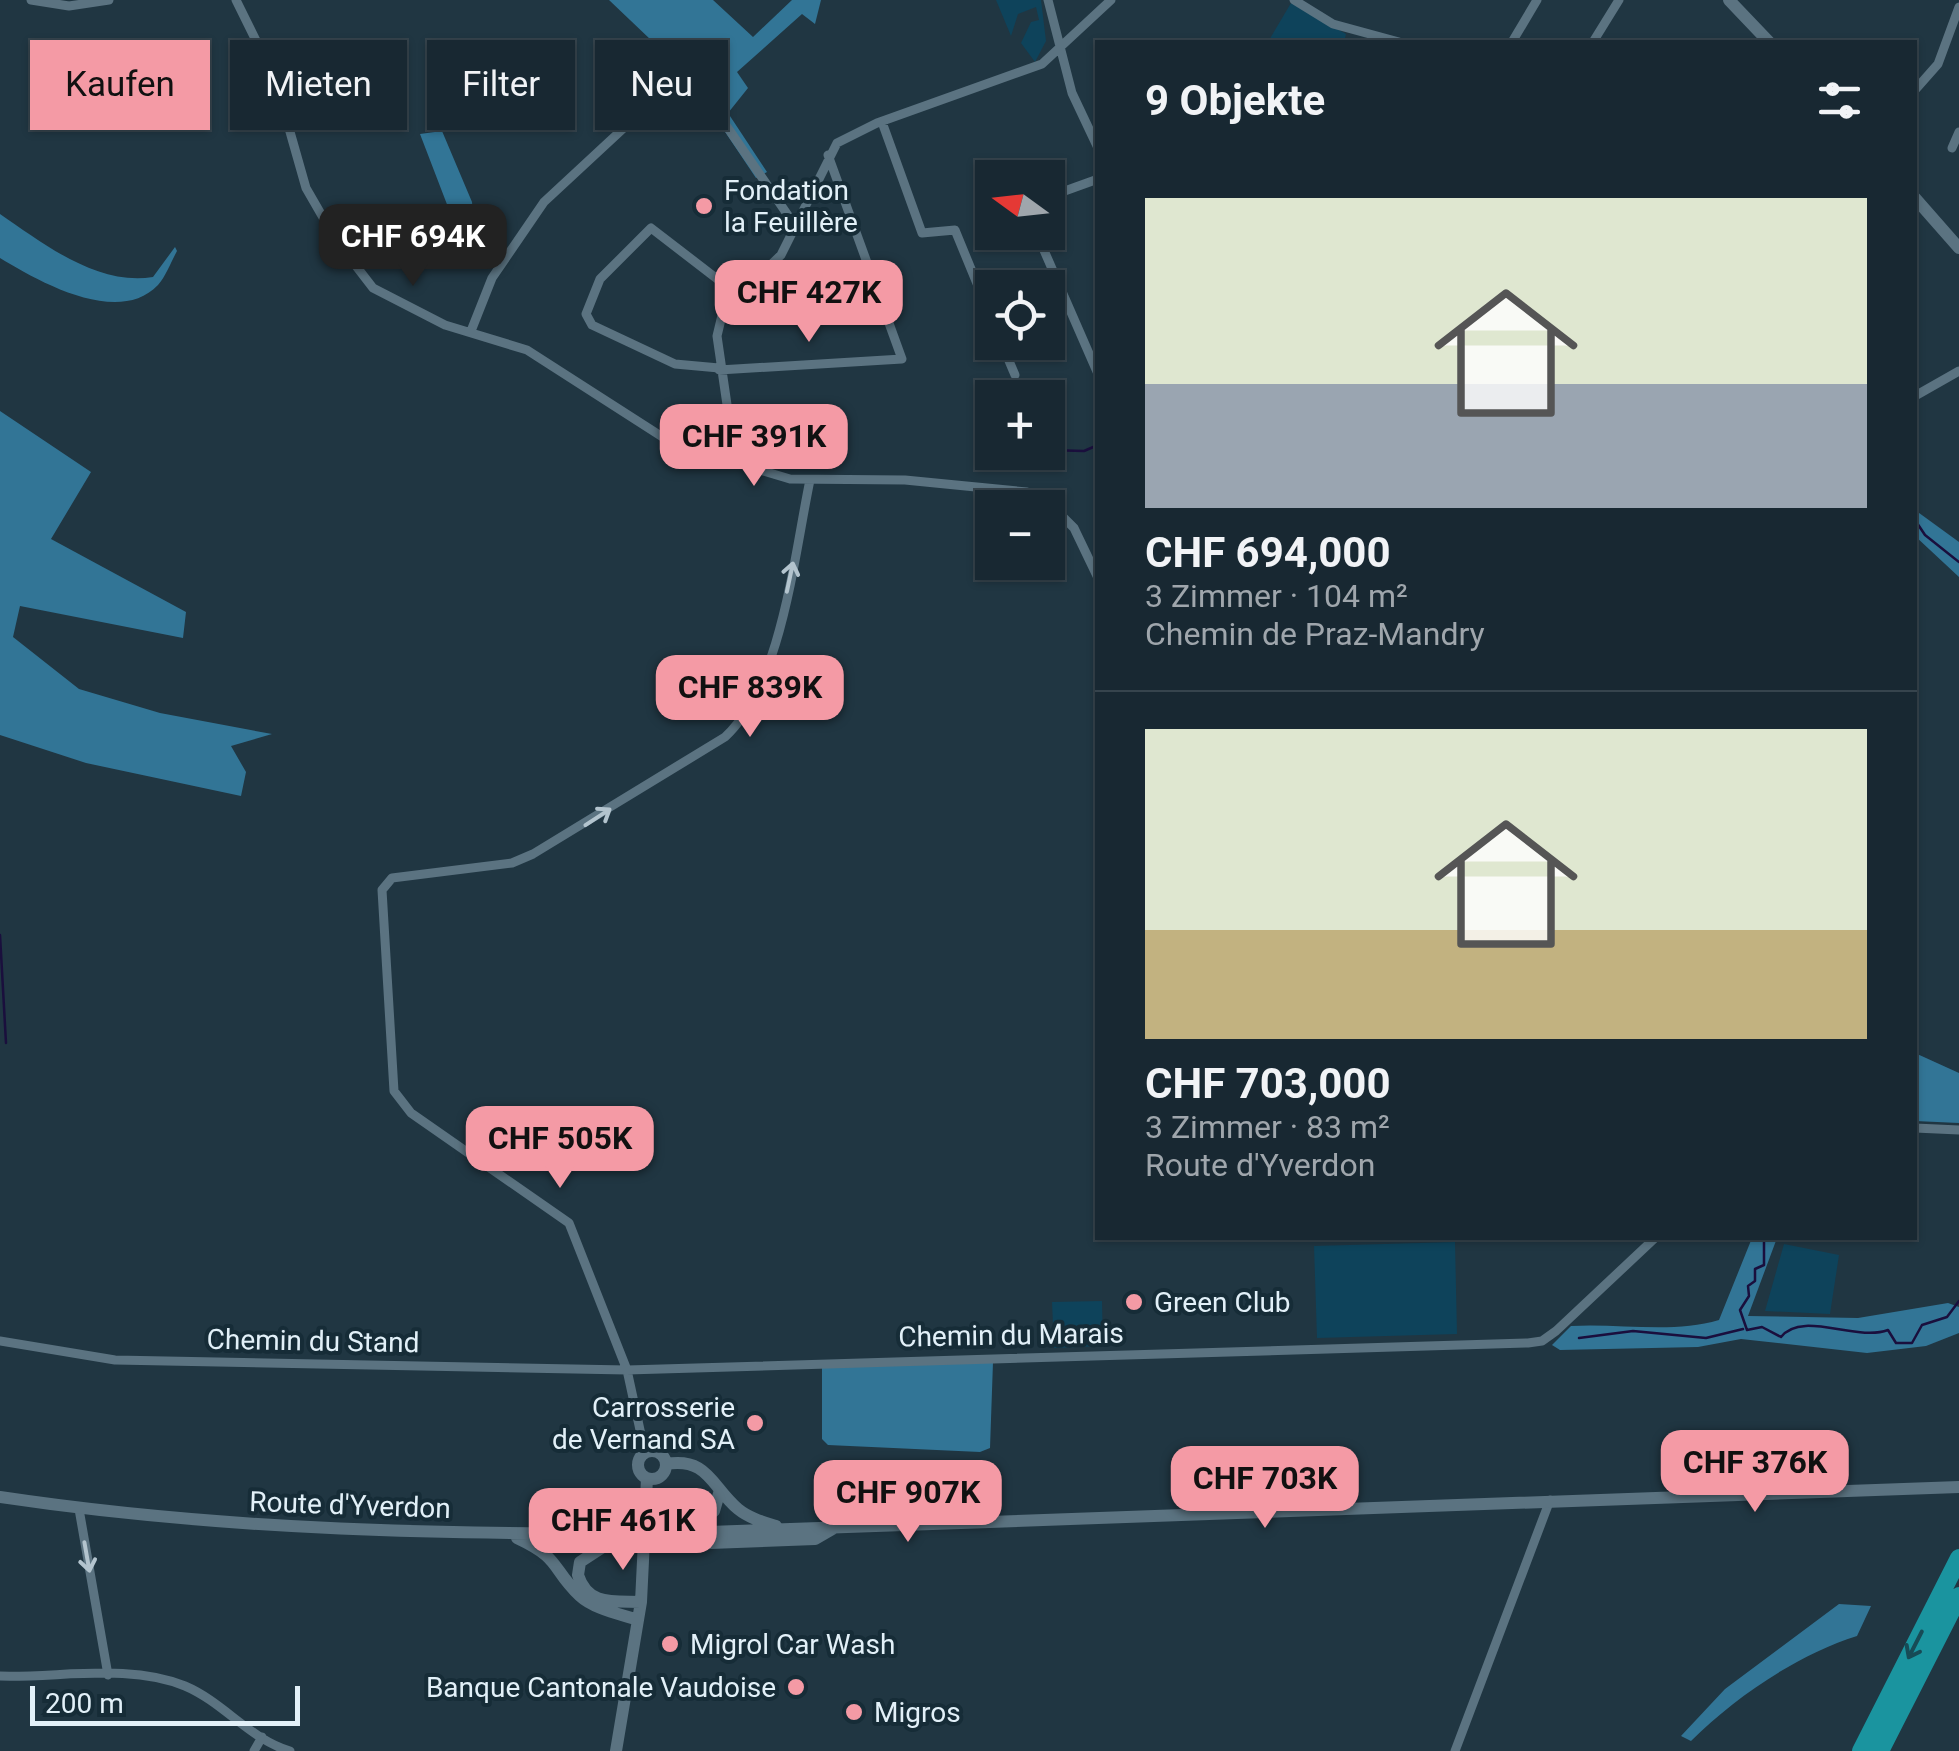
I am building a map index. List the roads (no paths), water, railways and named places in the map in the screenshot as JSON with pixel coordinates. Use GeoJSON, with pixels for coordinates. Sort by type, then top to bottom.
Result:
{"type":"FeatureCollection","features":[{"type":"Feature","properties":{"kind":"highway"},"geometry":{"type":"LineString","coordinates":[[1861,1751],[1959,1558]]}},
{"type":"Feature","properties":{"kind":"highway"},"geometry":{"type":"LineString","coordinates":[[1880,1751],[1959,1596]]}},
{"type":"Feature","properties":{"kind":"main road"},"geometry":{"type":"LineString","coordinates":[[1729,0],[1766,40]]}},
{"type":"Feature","properties":{"kind":"main road"},"geometry":{"type":"LineString","coordinates":[[1918,207],[1959,248]]}},
{"type":"Feature","properties":{"kind":"main road"},"geometry":{"type":"LineString","coordinates":[[616,1751],[647,1549],[647,1478],[638,1469],[645,1453],[658,1452],[666,1464]]}},
{"type":"Feature","properties":{"kind":"main road"},"geometry":{"type":"LineString","coordinates":[[647,1478],[660,1476],[666,1464]]}},
{"type":"Feature","properties":{"kind":"main road"},"geometry":{"type":"LineString","coordinates":[[666,1464],[698,1465],[739,1510],[783,1529]]}},
{"type":"Feature","properties":{"kind":"main road","name":"Route d'Yverdon"},"geometry":{"type":"LineString","coordinates":[[0,1498],[245,1526],[510,1535],[836,1528],[1959,1487]]}},
{"type":"Feature","properties":{"kind":"main road"},"geometry":{"type":"LineString","coordinates":[[682,1533],[714,1511],[720,1490]]}},
{"type":"Feature","properties":{"kind":"main road"},"geometry":{"type":"LineString","coordinates":[[641,1602],[600,1601],[590,1596],[578,1575],[580,1562],[603,1547],[815,1539],[836,1528]]}},
{"type":"Feature","properties":{"kind":"main road"},"geometry":{"type":"LineString","coordinates":[[510,1535],[555,1559],[579,1595],[590,1603],[638,1620]]}},
{"type":"Feature","properties":{"kind":"street"},"geometry":{"type":"LineString","coordinates":[[31,0],[69,6],[109,0]]}},
{"type":"Feature","properties":{"kind":"street"},"geometry":{"type":"LineString","coordinates":[[236,0],[275,80],[306,188],[351,262],[373,288],[392,302],[527,350],[664,438],[692,447],[732,438]]}},
{"type":"Feature","properties":{"kind":"street"},"geometry":{"type":"LineString","coordinates":[[1048,0],[1072,93],[1095,142]]}},
{"type":"Feature","properties":{"kind":"street"},"geometry":{"type":"LineString","coordinates":[[1095,572],[1074,528],[1049,503],[1028,492],[905,480],[810,480],[760,470],[732,438],[719,369],[718,321],[738,295],[777,261],[828,155],[842,138],[1033,69],[1111,0]]}},
{"type":"Feature","properties":{"kind":"street"},"geometry":{"type":"LineString","coordinates":[[1294,0],[1333,24],[1391,40]]}},
{"type":"Feature","properties":{"kind":"street"},"geometry":{"type":"LineString","coordinates":[[1513,40],[1537,0]]}},
{"type":"Feature","properties":{"kind":"street"},"geometry":{"type":"LineString","coordinates":[[1595,40],[1619,0]]}},
{"type":"Feature","properties":{"kind":"street"},"geometry":{"type":"LineString","coordinates":[[1917,88],[1938,64],[1959,7]]}},
{"type":"Feature","properties":{"kind":"street"},"geometry":{"type":"LineString","coordinates":[[471,331],[492,278],[544,202],[678,76],[688,77],[796,227]]}},
{"type":"Feature","properties":{"kind":"street"},"geometry":{"type":"LineString","coordinates":[[882,122],[922,233],[955,230],[975,279]]}},
{"type":"Feature","properties":{"kind":"street"},"geometry":{"type":"LineString","coordinates":[[1952,148],[1959,132]]}},
{"type":"Feature","properties":{"kind":"street"},"geometry":{"type":"LineString","coordinates":[[738,295],[650,228],[600,279],[586,314],[592,325],[665,361],[719,369],[902,359],[828,155]]}},
{"type":"Feature","properties":{"kind":"street"},"geometry":{"type":"LineString","coordinates":[[1065,191],[1095,181]]}},
{"type":"Feature","properties":{"kind":"street"},"geometry":{"type":"LineString","coordinates":[[1044,250],[1095,367]]}},
{"type":"Feature","properties":{"kind":"street"},"geometry":{"type":"LineString","coordinates":[[1009,360],[1014,374]]}},
{"type":"Feature","properties":{"kind":"street"},"geometry":{"type":"LineString","coordinates":[[1917,395],[1959,371]]}},
{"type":"Feature","properties":{"kind":"street"},"geometry":{"type":"LineString","coordinates":[[645,1453],[627,1370],[570,1223],[411,1113],[394,1091],[382,890],[392,878],[512,862],[583,827],[740,723],[752,706],[783,610],[810,480]]}},
{"type":"Feature","properties":{"kind":"street"},"geometry":{"type":"LineString","coordinates":[[1917,1128],[1959,1130]]}},
{"type":"Feature","properties":{"kind":"street","name":"Chemin du Marais"},"geometry":{"type":"LineString","coordinates":[[627,1370],[1542,1342],[1652,1240]]}},
{"type":"Feature","properties":{"kind":"street","name":"Chemin du Stand"},"geometry":{"type":"LineString","coordinates":[[0,1341],[116,1360],[627,1370]]}},
{"type":"Feature","properties":{"kind":"street"},"geometry":{"type":"LineString","coordinates":[[1455,1751],[1550,1500]]}},
{"type":"Feature","properties":{"kind":"street"},"geometry":{"type":"LineString","coordinates":[[79,1509],[108,1674]]}},
{"type":"Feature","properties":{"kind":"street"},"geometry":{"type":"LineString","coordinates":[[0,1676],[156,1676],[213,1699],[262,1737],[290,1751]]}},
{"type":"Feature","properties":{"kind":"street"},"geometry":{"type":"LineString","coordinates":[[254,1751],[262,1737]]}},
{"type":"Feature","properties":{"kind":"waterway"},"geometry":{"type":"LineString","coordinates":[[1065,450],[1084,451],[1095,446]]}},
{"type":"Feature","properties":{"kind":"waterway"},"geometry":{"type":"LineString","coordinates":[[1917,523],[1925,535],[1959,562]]}},
{"type":"Feature","properties":{"kind":"waterway"},"geometry":{"type":"LineString","coordinates":[[0,935],[6,1043]]}},
{"type":"Feature","properties":{"kind":"waterway"},"geometry":{"type":"LineString","coordinates":[[1764,1240],[1764,1265],[1755,1269],[1755,1281],[1748,1286],[1749,1296],[1740,1310],[1747,1330],[1762,1327],[1781,1337],[1802,1326],[1875,1333],[1888,1330],[1896,1343],[1912,1343],[1922,1325],[1947,1317],[1959,1301]]}},
{"type":"Feature","properties":{"kind":"waterway"},"geometry":{"type":"LineString","coordinates":[[1579,1338],[1633,1331],[1706,1338],[1743,1329]]}},
{"type":"Feature","properties":{"kind":"place","name":"Fondation la Feuillère"},"geometry":{"type":"Point","coordinates":[704,206]}},
{"type":"Feature","properties":{"kind":"place","name":"Green Club"},"geometry":{"type":"Point","coordinates":[1134,1302]}},
{"type":"Feature","properties":{"kind":"place","name":"Carrosserie de Vernand SA"},"geometry":{"type":"Point","coordinates":[755,1423]}},
{"type":"Feature","properties":{"kind":"place","name":"Migrol Car Wash"},"geometry":{"type":"Point","coordinates":[670,1644]}},
{"type":"Feature","properties":{"kind":"place","name":"Banque Cantonale Vaudoise"},"geometry":{"type":"Point","coordinates":[796,1687]}},
{"type":"Feature","properties":{"kind":"place","name":"Migros"},"geometry":{"type":"Point","coordinates":[854,1712]}}]}
